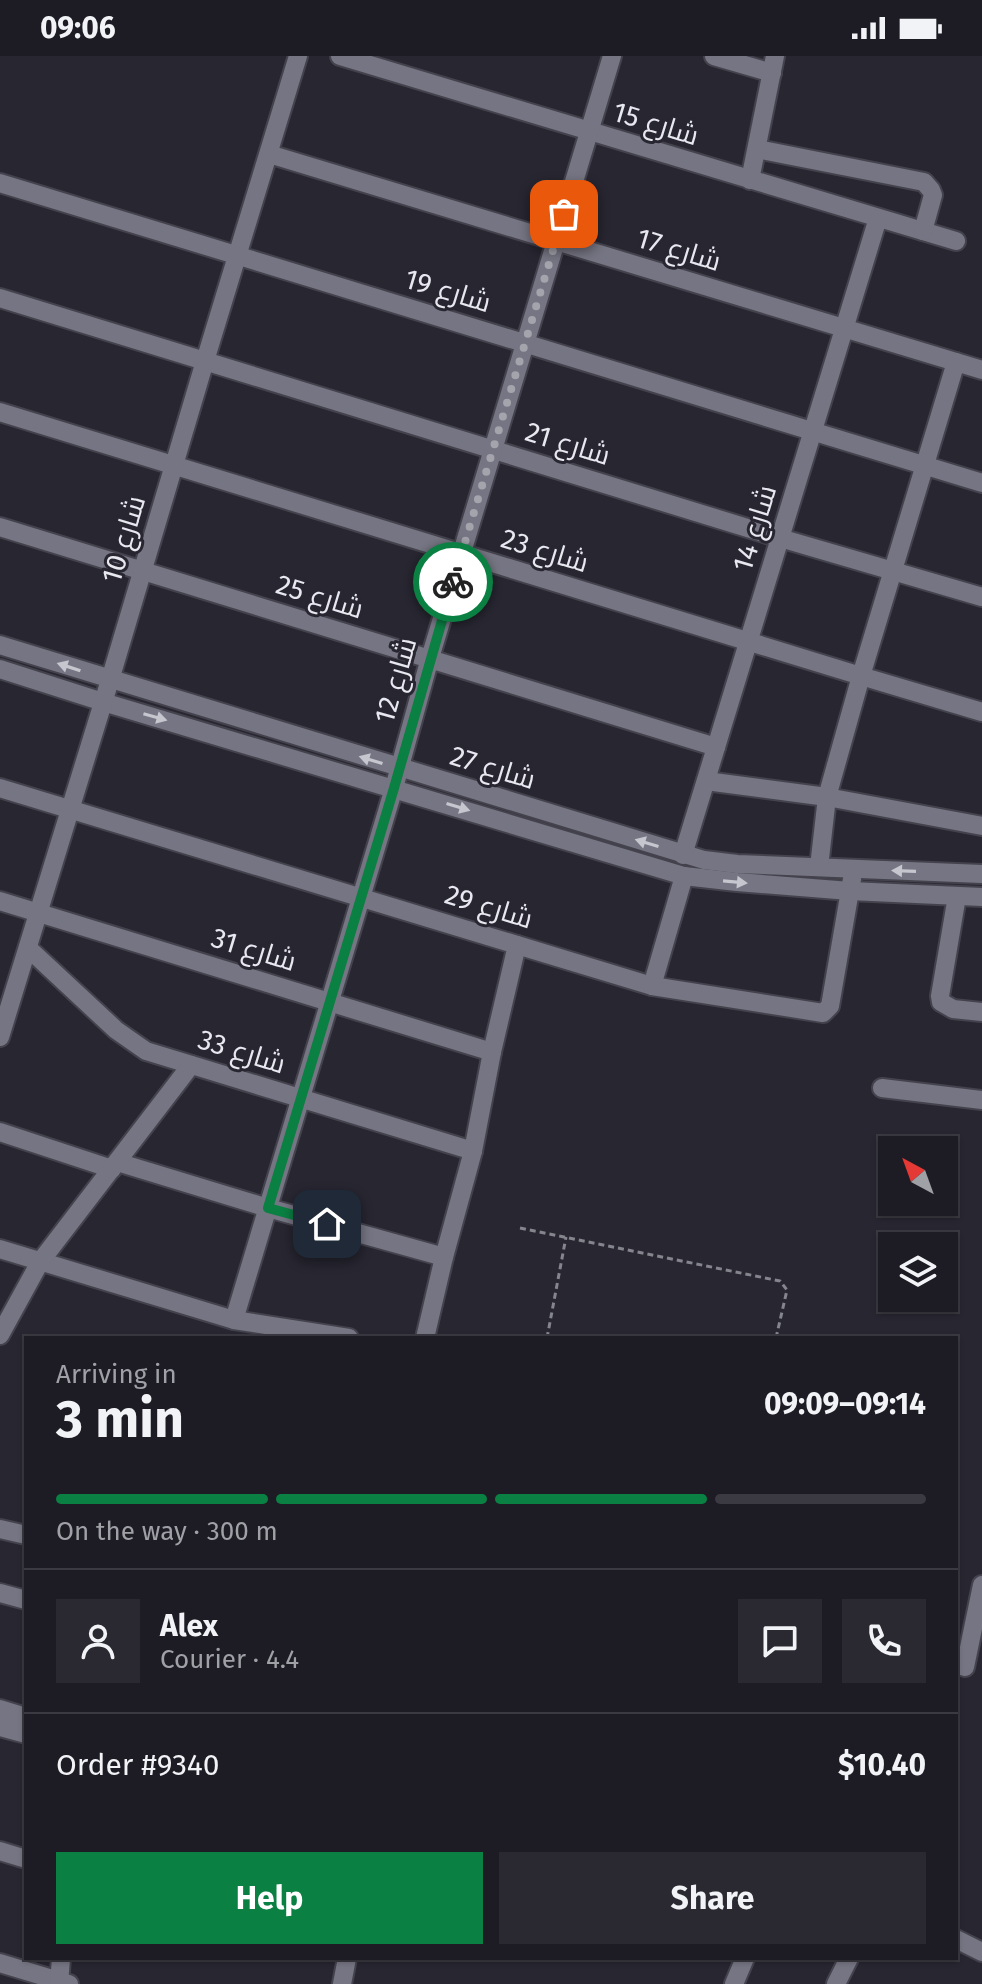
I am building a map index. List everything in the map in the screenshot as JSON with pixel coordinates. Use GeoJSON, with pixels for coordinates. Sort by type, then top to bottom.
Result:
{"type":"FeatureCollection","features":[{"type":"Feature","properties":{"kind":"street","name":"شارع 10"},"geometry":{"type":"LineString","coordinates":[[0,1037],[3,1018],[28,948],[298,56]]}},
{"type":"Feature","properties":{"kind":"street","name":"شارع 15"},"geometry":{"type":"LineString","coordinates":[[340,56],[956,241]]}},
{"type":"Feature","properties":{"kind":"street","name":"شارع 12"},"geometry":{"type":"LineString","coordinates":[[234,1320],[612,56]]}},
{"type":"Feature","properties":{"kind":"street"},"geometry":{"type":"LineString","coordinates":[[714,56],[773,65],[750,180]]}},
{"type":"Feature","properties":{"kind":"street"},"geometry":{"type":"LineString","coordinates":[[757,149],[924,182],[931,190],[933,201],[923,231]]}},
{"type":"Feature","properties":{"kind":"street","name":"شارع 17"},"geometry":{"type":"LineString","coordinates":[[269,154],[982,370]]}},
{"type":"Feature","properties":{"kind":"street","name":"شارع 19"},"geometry":{"type":"LineString","coordinates":[[0,183],[982,483]]}},
{"type":"Feature","properties":{"kind":"street","name":"شارع 14"},"geometry":{"type":"LineString","coordinates":[[683,855],[878,218]]}},
{"type":"Feature","properties":{"kind":"street","name":"شارع 21"},"geometry":{"type":"LineString","coordinates":[[0,298],[982,597]]}},
{"type":"Feature","properties":{"kind":"street"},"geometry":{"type":"LineString","coordinates":[[819,867],[827,797],[956,362]]}},
{"type":"Feature","properties":{"kind":"street","name":"شارع 23"},"geometry":{"type":"LineString","coordinates":[[0,412],[982,712]]}},
{"type":"Feature","properties":{"kind":"street","name":"شارع 25"},"geometry":{"type":"LineString","coordinates":[[0,527],[716,747]]}},
{"type":"Feature","properties":{"kind":"street","name":"شارع 27"},"geometry":{"type":"LineString","coordinates":[[0,645],[704,860],[982,874]]}},
{"type":"Feature","properties":{"kind":"street","name":"شارع 27"},"geometry":{"type":"LineString","coordinates":[[0,669],[684,876],[850,891],[982,897]]}},
{"type":"Feature","properties":{"kind":"street"},"geometry":{"type":"LineString","coordinates":[[706,781],[827,797],[982,826]]}},
{"type":"Feature","properties":{"kind":"street","name":"شارع 29"},"geometry":{"type":"LineString","coordinates":[[0,788],[652,986],[823,1013],[830,1006],[854,869]]}},
{"type":"Feature","properties":{"kind":"street"},"geometry":{"type":"LineString","coordinates":[[652,986],[684,876]]}},
{"type":"Feature","properties":{"kind":"street"},"geometry":{"type":"LineString","coordinates":[[957,896],[941,1002],[947,1007],[982,1012]]}},
{"type":"Feature","properties":{"kind":"street","name":"شارع 31"},"geometry":{"type":"LineString","coordinates":[[0,901],[492,1052]]}},
{"type":"Feature","properties":{"kind":"street"},"geometry":{"type":"LineString","coordinates":[[425,1336],[473,1151],[517,945]]}},
{"type":"Feature","properties":{"kind":"street","name":"شارع 33"},"geometry":{"type":"LineString","coordinates":[[28,948],[125,1039],[146,1051],[473,1151]]}},
{"type":"Feature","properties":{"kind":"street"},"geometry":{"type":"LineString","coordinates":[[0,1335],[40,1262],[191,1065]]}},
{"type":"Feature","properties":{"kind":"street"},"geometry":{"type":"LineString","coordinates":[[882,1088],[982,1100]]}},
{"type":"Feature","properties":{"kind":"street"},"geometry":{"type":"LineString","coordinates":[[0,1132],[444,1257]]}},
{"type":"Feature","properties":{"kind":"street"},"geometry":{"type":"LineString","coordinates":[[0,1249],[234,1320],[336,1336]]}},
{"type":"Feature","properties":{"kind":"street"},"geometry":{"type":"LineString","coordinates":[[0,1529],[24,1535]]}},
{"type":"Feature","properties":{"kind":"street"},"geometry":{"type":"LineString","coordinates":[[968,1668],[982,1585]]}},
{"type":"Feature","properties":{"kind":"street"},"geometry":{"type":"LineString","coordinates":[[0,1593],[24,1599]]}},
{"type":"Feature","properties":{"kind":"street"},"geometry":{"type":"LineString","coordinates":[[0,1709],[24,1716]]}},
{"type":"Feature","properties":{"kind":"street"},"geometry":{"type":"LineString","coordinates":[[0,1727],[24,1733]]}},
{"type":"Feature","properties":{"kind":"street"},"geometry":{"type":"LineString","coordinates":[[0,1851],[24,1858]]}},
{"type":"Feature","properties":{"kind":"street"},"geometry":{"type":"LineString","coordinates":[[958,1940],[982,1952]]}},
{"type":"Feature","properties":{"kind":"street"},"geometry":{"type":"LineString","coordinates":[[0,1963],[63,1983],[61,1960]]}},
{"type":"Feature","properties":{"kind":"street"},"geometry":{"type":"LineString","coordinates":[[342,1984],[347,1960]]}},
{"type":"Feature","properties":{"kind":"street"},"geometry":{"type":"LineString","coordinates":[[734,1984],[744,1960]]}},
{"type":"Feature","properties":{"kind":"street"},"geometry":{"type":"LineString","coordinates":[[836,1984],[848,1960]]}},
{"type":"Feature","properties":{"kind":"path"},"geometry":{"type":"LineString","coordinates":[[520,1228],[780,1281],[787,1290],[776,1336]]}},
{"type":"Feature","properties":{"kind":"path"},"geometry":{"type":"LineString","coordinates":[[547,1336],[566,1237]]}},
{"type":"Feature","properties":{"kind":"way so far"},"geometry":{"type":"LineString","coordinates":[[453,582],[564,214]]}},
{"type":"Feature","properties":{"kind":"route"},"geometry":{"type":"LineString","coordinates":[[327,1224],[268,1208],[453,582]]}}]}
